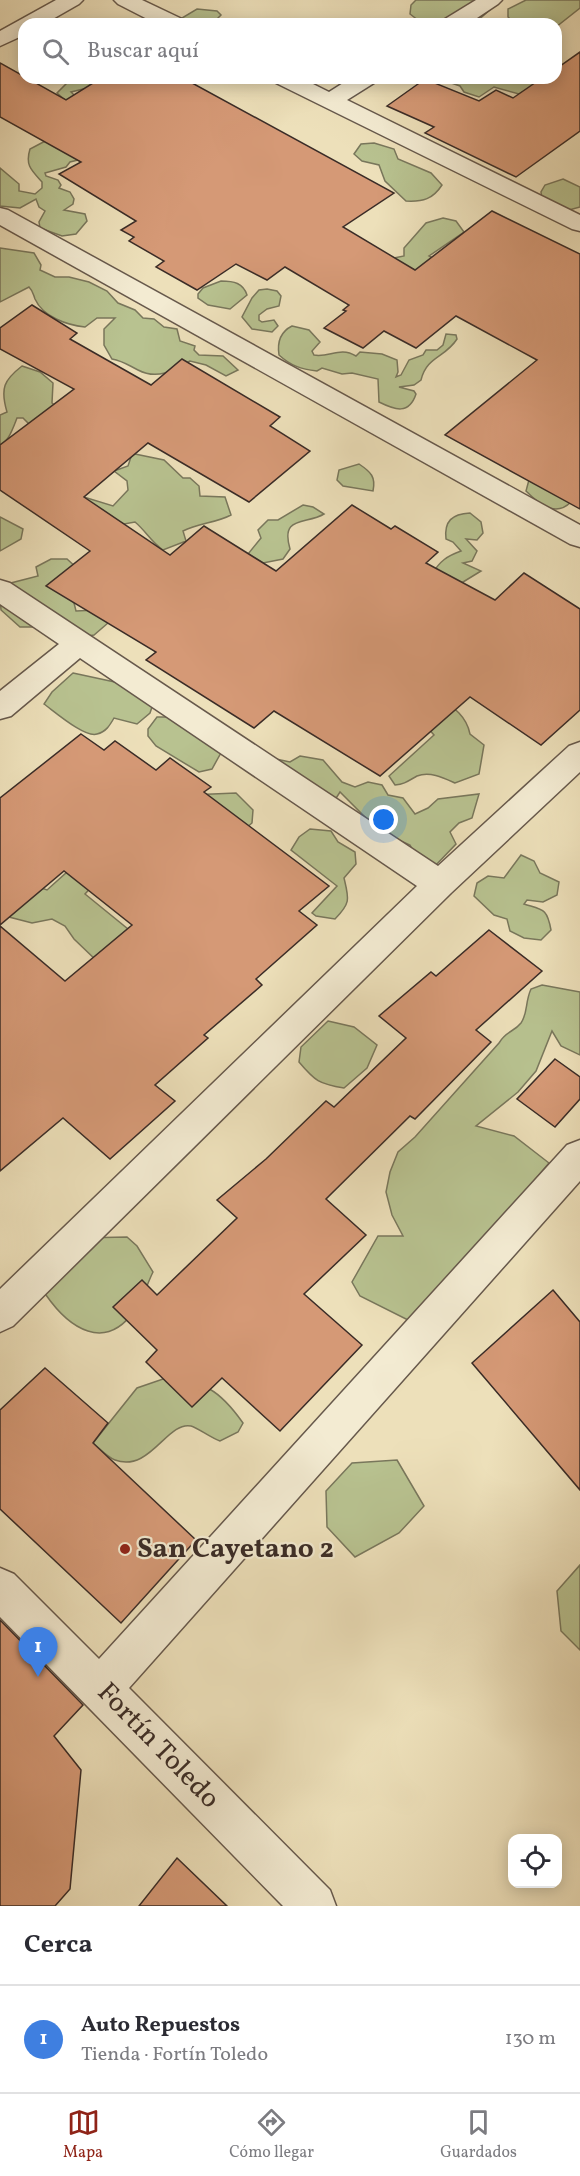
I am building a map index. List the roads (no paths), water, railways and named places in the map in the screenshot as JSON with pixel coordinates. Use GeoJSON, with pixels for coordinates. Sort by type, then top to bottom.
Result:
{"type":"FeatureCollection","features":[{"type":"Feature","properties":{"kind":"street"},"geometry":{"type":"LineString","coordinates":[[39,18],[72,0]]}},
{"type":"Feature","properties":{"kind":"street"},"geometry":{"type":"LineString","coordinates":[[125,0],[162,18]]}},
{"type":"Feature","properties":{"kind":"street"},"geometry":{"type":"LineString","coordinates":[[462,18],[491,0]]}},
{"type":"Feature","properties":{"kind":"street"},"geometry":{"type":"LineString","coordinates":[[0,40],[18,30]]}},
{"type":"Feature","properties":{"kind":"street"},"geometry":{"type":"LineString","coordinates":[[296,84],[580,224]]}},
{"type":"Feature","properties":{"kind":"street"},"geometry":{"type":"LineString","coordinates":[[330,101],[357,84]]}},
{"type":"Feature","properties":{"kind":"street"},"geometry":{"type":"LineString","coordinates":[[0,214],[580,537]]}},
{"type":"Feature","properties":{"kind":"street"},"geometry":{"type":"LineString","coordinates":[[0,590],[440,884]]}},
{"type":"Feature","properties":{"kind":"street"},"geometry":{"type":"LineString","coordinates":[[0,708],[78,644]]}},
{"type":"Feature","properties":{"kind":"street"},"geometry":{"type":"LineString","coordinates":[[0,1314],[440,884],[580,754]]}},
{"type":"Feature","properties":{"kind":"street"},"geometry":{"type":"LineString","coordinates":[[101,1688],[580,1156]]}},
{"type":"Feature","properties":{"kind":"street","name":"Fortín Toledo"},"geometry":{"type":"LineString","coordinates":[[0,1588],[314,1906]]}},
{"type":"Feature","properties":{"kind":"place","name":"San Cayetano 2"},"geometry":{"type":"Point","coordinates":[125,1549]}},
{"type":"Feature","properties":{"kind":"place","name":"Auto Repuestos"},"geometry":{"type":"Point","coordinates":[38,1677]}}]}
